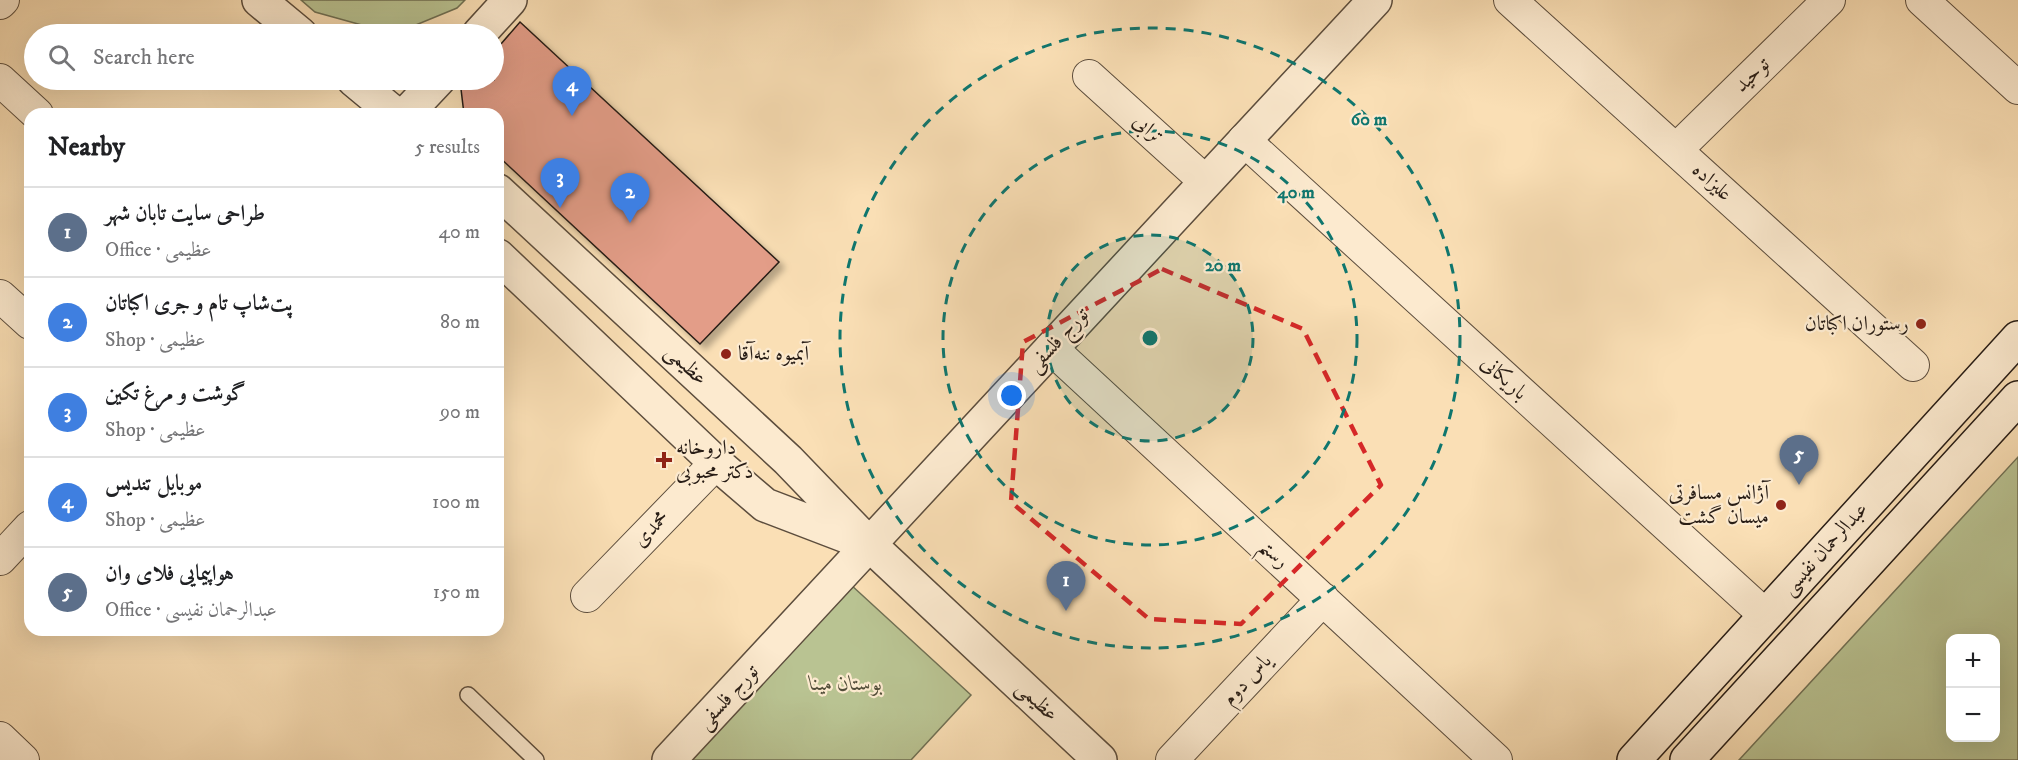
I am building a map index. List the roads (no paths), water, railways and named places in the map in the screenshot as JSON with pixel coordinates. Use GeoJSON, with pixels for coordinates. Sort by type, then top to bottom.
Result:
{"type":"FeatureCollection","features":[{"type":"Feature","properties":{"kind":"street"},"geometry":{"type":"LineString","coordinates":[[259,0],[288,24]]}},
{"type":"Feature","properties":{"kind":"street"},"geometry":{"type":"LineString","coordinates":[[488,24],[510,0]]}},
{"type":"Feature","properties":{"kind":"street","name":"تورج فلسفی"},"geometry":{"type":"LineString","coordinates":[[669,760],[1375,0]]}},
{"type":"Feature","properties":{"kind":"street","name":"علیزاده"},"geometry":{"type":"LineString","coordinates":[[1510,0],[1913,365]]}},
{"type":"Feature","properties":{"kind":"street","name":"توحید"},"geometry":{"type":"LineString","coordinates":[[1676,150],[1829,0]]}},
{"type":"Feature","properties":{"kind":"street"},"geometry":{"type":"LineString","coordinates":[[1922,0],[2018,88]]}},
{"type":"Feature","properties":{"kind":"street","name":"ترابی"},"geometry":{"type":"LineString","coordinates":[[1089,76],[1206,182]]}},
{"type":"Feature","properties":{"kind":"street"},"geometry":{"type":"LineString","coordinates":[[0,80],[30,108]]}},
{"type":"Feature","properties":{"kind":"street"},"geometry":{"type":"LineString","coordinates":[[366,90],[388,108]]}},
{"type":"Feature","properties":{"kind":"street"},"geometry":{"type":"LineString","coordinates":[[412,108],[429,90]]}},
{"type":"Feature","properties":{"kind":"street","name":"باریکانی"},"geometry":{"type":"LineString","coordinates":[[1244,140],[1765,615]]}},
{"type":"Feature","properties":{"kind":"street","name":"عظیمی"},"geometry":{"type":"LineString","coordinates":[[504,197],[788,460],[869,544],[1100,760]]}},
{"type":"Feature","properties":{"kind":"street","name":"عظیمی"},"geometry":{"type":"LineString","coordinates":[[504,262],[716,463],[765,505],[869,544]]}},
{"type":"Feature","properties":{"kind":"street"},"geometry":{"type":"LineString","coordinates":[[0,296],[24,318]]}},
{"type":"Feature","properties":{"kind":"street","name":"عبدالرحمان نفیسی"},"geometry":{"type":"LineString","coordinates":[[1634,760],[2018,338]]}},
{"type":"Feature","properties":{"kind":"street","name":"رستم"},"geometry":{"type":"LineString","coordinates":[[1051,348],[1496,760]]}},
{"type":"Feature","properties":{"kind":"street","name":"عبدالرحمان نفیسی"},"geometry":{"type":"LineString","coordinates":[[1687,760],[2018,398]]}},
{"type":"Feature","properties":{"kind":"street","name":"محمدی"},"geometry":{"type":"LineString","coordinates":[[587,596],[716,463]]}},
{"type":"Feature","properties":{"kind":"street"},"geometry":{"type":"LineString","coordinates":[[0,560],[24,533]]}},
{"type":"Feature","properties":{"kind":"street","name":"یاس دوم"},"geometry":{"type":"LineString","coordinates":[[1172,760],[1323,599]]}},
{"type":"Feature","properties":{"kind":"street"},"geometry":{"type":"LineString","coordinates":[[0,738],[23,760]]}},
{"type":"Feature","properties":{"kind":"lane"},"geometry":{"type":"LineString","coordinates":[[468,695],[536,760]]}},
{"type":"Feature","properties":{"kind":"place","name":"موبایل تندیس"},"geometry":{"type":"Point","coordinates":[572,116]}},
{"type":"Feature","properties":{"kind":"place","name":"گوشت و مرغ تکین"},"geometry":{"type":"Point","coordinates":[560,208]}},
{"type":"Feature","properties":{"kind":"place","name":"پت‌شاپ تام و جری اکباتان"},"geometry":{"type":"Point","coordinates":[630,223]}},
{"type":"Feature","properties":{"kind":"place","name":"رستوران اکباتان"},"geometry":{"type":"Point","coordinates":[1921,324]}},
{"type":"Feature","properties":{"kind":"place","name":"آبمیوه ننه‌آقا"},"geometry":{"type":"Point","coordinates":[726,354]}},
{"type":"Feature","properties":{"kind":"place","name":"داروخانه دکتر محبوبی"},"geometry":{"type":"Point","coordinates":[664,460]}},
{"type":"Feature","properties":{"kind":"place","name":"هواپیمایی فلای وان"},"geometry":{"type":"Point","coordinates":[1799,485]}},
{"type":"Feature","properties":{"kind":"place","name":"آژانس مسافرتی میسان گشت"},"geometry":{"type":"Point","coordinates":[1781,505]}},
{"type":"Feature","properties":{"kind":"place","name":"طراحی سایت تابان شهر"},"geometry":{"type":"Point","coordinates":[1066,611]}},
{"type":"Feature","properties":{"kind":"park label","name":"بوستان مینا"},"geometry":{"type":"Point","coordinates":[846,684]}}]}
